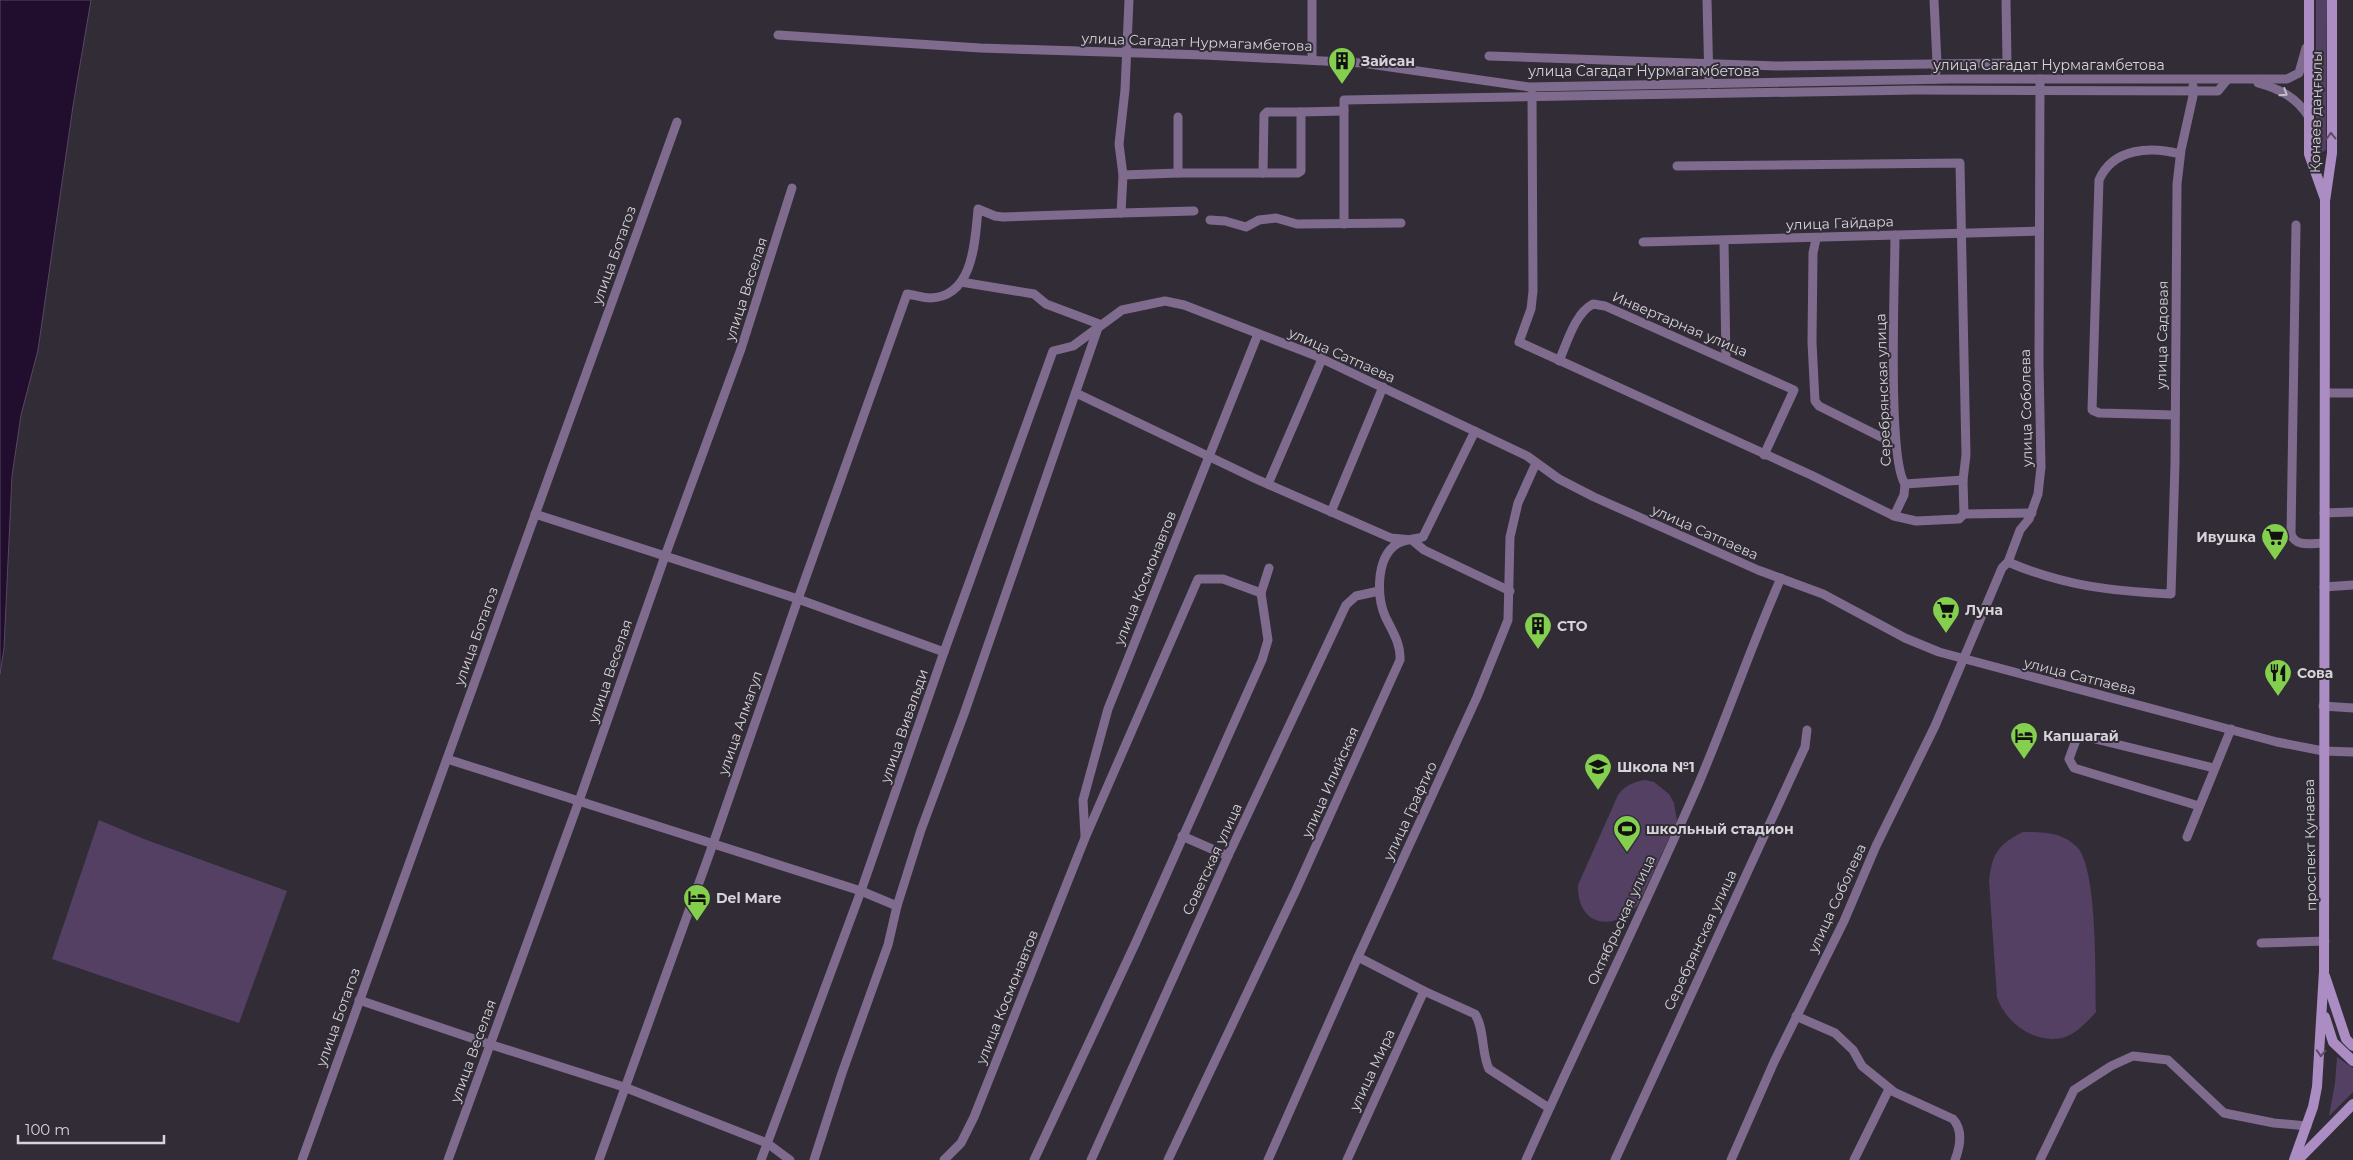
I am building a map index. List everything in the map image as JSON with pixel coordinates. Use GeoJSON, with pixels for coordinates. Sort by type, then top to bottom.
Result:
{"type":"FeatureCollection","features":[{"type":"Feature","properties":{"kind":"main road","name":"Қонаев даңғылы"},"geometry":{"type":"LineString","coordinates":[[2309,0],[2310,154],[2325,201]]}},
{"type":"Feature","properties":{"kind":"main road","name":"Қонаев даңғылы"},"geometry":{"type":"LineString","coordinates":[[2325,201],[2332,154],[2332,0]]}},
{"type":"Feature","properties":{"kind":"main road"},"geometry":{"type":"LineString","coordinates":[[2310,154],[2315,159],[2322,160],[2332,154]]}},
{"type":"Feature","properties":{"kind":"main road"},"geometry":{"type":"LineString","coordinates":[[2324,587],[2325,201]]}},
{"type":"Feature","properties":{"kind":"main road","name":"проспект Кунаева"},"geometry":{"type":"LineString","coordinates":[[2294,1160],[2307,1126],[2317,1087],[2321,1038],[2325,941],[2324,587]]}},
{"type":"Feature","properties":{"kind":"main road"},"geometry":{"type":"LineString","coordinates":[[2324,972],[2343,1032],[2346,1039],[2353,1046]]}},
{"type":"Feature","properties":{"kind":"main road"},"geometry":{"type":"LineString","coordinates":[[2321,1004],[2333,1042],[2353,1061]]}},
{"type":"Feature","properties":{"kind":"main road"},"geometry":{"type":"LineString","coordinates":[[2298,1160],[2353,1104]]}},
{"type":"Feature","properties":{"kind":"street"},"geometry":{"type":"LineString","coordinates":[[1121,213],[1122,175],[1119,144],[1129,0]]}},
{"type":"Feature","properties":{"kind":"street"},"geometry":{"type":"LineString","coordinates":[[1312,0],[1312,60]]}},
{"type":"Feature","properties":{"kind":"street"},"geometry":{"type":"LineString","coordinates":[[1707,0],[1709,84]]}},
{"type":"Feature","properties":{"kind":"street"},"geometry":{"type":"LineString","coordinates":[[1934,0],[1937,63],[1935,80]]}},
{"type":"Feature","properties":{"kind":"street"},"geometry":{"type":"LineString","coordinates":[[1489,56],[1777,66],[2007,63],[2006,0]]}},
{"type":"Feature","properties":{"kind":"street","name":"улица Сагадат Нурмагамбетова"},"geometry":{"type":"LineString","coordinates":[[778,35],[980,48],[1312,60],[1395,66],[1532,86],[2040,79],[2288,79],[2299,72],[2309,32]]}},
{"type":"Feature","properties":{"kind":"street","name":"улица Садовая"},"geometry":{"type":"LineString","coordinates":[[2005,565],[2087,587],[2113,591],[2171,594],[2177,184],[2180,154],[2193,90],[2192,78]]}},
{"type":"Feature","properties":{"kind":"street","name":"улица Соболева"},"geometry":{"type":"LineString","coordinates":[[1732,1160],[1796,1016],[1844,921],[1876,846],[1936,726],[2020,530],[2030,519],[2038,494],[2041,466],[2040,79]]}},
{"type":"Feature","properties":{"kind":"street"},"geometry":{"type":"LineString","coordinates":[[1344,224],[1344,100],[1915,90],[2218,91],[2228,80]]}},
{"type":"Feature","properties":{"kind":"street","name":"улица Сагадат Нурмагамбетова"},"geometry":{"type":"LineString","coordinates":[[2251,80],[2278,88],[2301,105],[2309,117]]}},
{"type":"Feature","properties":{"kind":"street"},"geometry":{"type":"LineString","coordinates":[[1532,86],[1533,292],[1531,310],[1519,342],[1894,516],[1916,521],[1959,519],[1964,514],[2032,513]]}},
{"type":"Feature","properties":{"kind":"street"},"geometry":{"type":"LineString","coordinates":[[1263,173],[1264,116],[1266,112],[1344,111]]}},
{"type":"Feature","properties":{"kind":"street"},"geometry":{"type":"LineString","coordinates":[[1122,175],[1178,172],[1298,173],[1301,171],[1301,112]]}},
{"type":"Feature","properties":{"kind":"street"},"geometry":{"type":"LineString","coordinates":[[1178,117],[1178,172]]}},
{"type":"Feature","properties":{"kind":"street","name":"улица Ботагоз"},"geometry":{"type":"LineString","coordinates":[[302,1160],[677,122]]}},
{"type":"Feature","properties":{"kind":"street"},"geometry":{"type":"LineString","coordinates":[[2175,415],[2099,413],[2092,410],[2093,301],[2099,180],[2104,168],[2126,154],[2142,149],[2162,149],[2180,154]]}},
{"type":"Feature","properties":{"kind":"street"},"geometry":{"type":"LineString","coordinates":[[1676,166],[1960,162],[1966,455],[1963,480],[1964,514]]}},
{"type":"Feature","properties":{"kind":"street","name":"улица Веселая"},"geometry":{"type":"LineString","coordinates":[[448,1160],[741,350],[792,188]]}},
{"type":"Feature","properties":{"kind":"street"},"geometry":{"type":"LineString","coordinates":[[961,282],[966,276],[975,245],[978,209],[1003,217],[1194,211]]}},
{"type":"Feature","properties":{"kind":"street"},"geometry":{"type":"LineString","coordinates":[[1210,220],[1225,220],[1246,228],[1259,220],[1276,218],[1297,224],[1401,223]]}},
{"type":"Feature","properties":{"kind":"street"},"geometry":{"type":"LineString","coordinates":[[2296,225],[2291,534],[2294,541],[2298,543],[2324,543]]}},
{"type":"Feature","properties":{"kind":"street","name":"улица Гайдара"},"geometry":{"type":"LineString","coordinates":[[1643,242],[1816,239],[2039,230]]}},
{"type":"Feature","properties":{"kind":"street","name":"Серебрянская улица"},"geometry":{"type":"LineString","coordinates":[[1895,235],[1895,436],[1899,471],[1905,484]]}},
{"type":"Feature","properties":{"kind":"street"},"geometry":{"type":"LineString","coordinates":[[1816,239],[1813,253],[1812,342],[1815,401],[1819,406],[1883,438],[1895,436]]}},
{"type":"Feature","properties":{"kind":"street"},"geometry":{"type":"LineString","coordinates":[[1724,241],[1726,359]]}},
{"type":"Feature","properties":{"kind":"street"},"geometry":{"type":"LineString","coordinates":[[814,1160],[842,1073],[888,945],[897,906],[921,830],[967,705],[1100,324],[1046,304],[1034,294],[961,282]]}},
{"type":"Feature","properties":{"kind":"street","name":"улица Алмагул"},"geometry":{"type":"LineString","coordinates":[[599,1160],[714,844],[798,598],[907,294],[930,298],[947,295],[961,282]]}},
{"type":"Feature","properties":{"kind":"street","name":"улица Сатпаева"},"geometry":{"type":"LineString","coordinates":[[1100,324],[1122,310],[1166,301],[1184,304],[1322,359],[1475,431],[1536,463],[1559,479],[1594,497],[1758,570],[1823,594],[1905,638],[1963,660],[2277,742],[2323,751],[2353,752]]}},
{"type":"Feature","properties":{"kind":"street","name":"Инвертарная улица"},"geometry":{"type":"LineString","coordinates":[[1559,361],[1583,312],[1593,304],[1605,306],[1794,390],[1764,455]]}},
{"type":"Feature","properties":{"kind":"street","name":"улица Вивальди"},"geometry":{"type":"LineString","coordinates":[[761,1160],[861,891],[944,652],[1053,351],[1073,346],[1100,324]]}},
{"type":"Feature","properties":{"kind":"street","name":"улица Космонавтов"},"geometry":{"type":"LineString","coordinates":[[1085,838],[1083,800],[1108,708],[1258,334]]}},
{"type":"Feature","properties":{"kind":"street"},"geometry":{"type":"LineString","coordinates":[[1268,484],[1322,359]]}},
{"type":"Feature","properties":{"kind":"street"},"geometry":{"type":"LineString","coordinates":[[1331,512],[1383,388]]}},
{"type":"Feature","properties":{"kind":"street"},"geometry":{"type":"LineString","coordinates":[[1076,393],[1331,512],[1391,538],[1412,540],[1424,550],[1510,591]]}},
{"type":"Feature","properties":{"kind":"street"},"geometry":{"type":"LineString","coordinates":[[2325,393],[2353,393]]}},
{"type":"Feature","properties":{"kind":"street","name":"улица Илийская"},"geometry":{"type":"LineString","coordinates":[[1168,1160],[1302,876],[1400,660],[1399,645],[1384,615],[1379,591],[1381,569],[1395,544],[1423,537],[1475,431]]}},
{"type":"Feature","properties":{"kind":"street","name":"улица Графтио"},"geometry":{"type":"LineString","coordinates":[[1268,1160],[1477,697],[1508,620],[1510,537],[1518,503],[1536,463]]}},
{"type":"Feature","properties":{"kind":"street"},"geometry":{"type":"LineString","coordinates":[[1894,516],[1904,495],[1905,484],[1963,480]]}},
{"type":"Feature","properties":{"kind":"street"},"geometry":{"type":"LineString","coordinates":[[2324,513],[2353,512]]}},
{"type":"Feature","properties":{"kind":"street"},"geometry":{"type":"LineString","coordinates":[[535,514],[798,598],[944,652]]}},
{"type":"Feature","properties":{"kind":"street"},"geometry":{"type":"LineString","coordinates":[[1034,1160],[1136,942],[1266,646],[1268,632],[1261,593],[1269,568]]}},
{"type":"Feature","properties":{"kind":"street","name":"Октябрьская улица"},"geometry":{"type":"LineString","coordinates":[[1526,1160],[1697,786],[1738,688],[1758,630],[1781,578]]}},
{"type":"Feature","properties":{"kind":"street","name":"улица Космонавтов"},"geometry":{"type":"LineString","coordinates":[[944,1160],[961,1143],[974,1117],[1085,838],[1198,579],[1224,579],[1261,593]]}},
{"type":"Feature","properties":{"kind":"street"},"geometry":{"type":"LineString","coordinates":[[2324,587],[2353,585]]}},
{"type":"Feature","properties":{"kind":"street","name":"Советская улица"},"geometry":{"type":"LineString","coordinates":[[1091,1160],[1228,856],[1346,605],[1356,596],[1379,591]]}},
{"type":"Feature","properties":{"kind":"street"},"geometry":{"type":"LineString","coordinates":[[2323,706],[2353,708]]}},
{"type":"Feature","properties":{"kind":"street"},"geometry":{"type":"LineString","coordinates":[[2187,837],[2231,729]]}},
{"type":"Feature","properties":{"kind":"street","name":"Серебрянская улица"},"geometry":{"type":"LineString","coordinates":[[1615,1160],[1805,747],[1807,730]]}},
{"type":"Feature","properties":{"kind":"street"},"geometry":{"type":"LineString","coordinates":[[2199,806],[2074,768],[2069,758],[2076,740],[2083,736],[2214,768]]}},
{"type":"Feature","properties":{"kind":"street"},"geometry":{"type":"LineString","coordinates":[[447,759],[861,891],[897,906]]}},
{"type":"Feature","properties":{"kind":"street"},"geometry":{"type":"LineString","coordinates":[[1182,836],[1228,856]]}},
{"type":"Feature","properties":{"kind":"street"},"geometry":{"type":"LineString","coordinates":[[2261,943],[2325,941]]}},
{"type":"Feature","properties":{"kind":"street"},"geometry":{"type":"LineString","coordinates":[[1358,957],[1424,991],[1475,1014],[1479,1020],[1484,1058],[1489,1069],[1549,1108]]}},
{"type":"Feature","properties":{"kind":"street","name":"улица Мира"},"geometry":{"type":"LineString","coordinates":[[1347,1160],[1375,1094],[1424,991]]}},
{"type":"Feature","properties":{"kind":"street"},"geometry":{"type":"LineString","coordinates":[[359,1000],[624,1087],[767,1143],[790,1160]]}},
{"type":"Feature","properties":{"kind":"street"},"geometry":{"type":"LineString","coordinates":[[1796,1016],[1835,1033],[1853,1050],[1862,1066],[1889,1089],[1953,1120],[1958,1125],[1960,1143],[1955,1160]]}},
{"type":"Feature","properties":{"kind":"street"},"geometry":{"type":"LineString","coordinates":[[2040,1160],[2074,1090],[2110,1066],[2133,1056],[2168,1060],[2224,1114],[2274,1123],[2307,1126]]}},
{"type":"Feature","properties":{"kind":"street"},"geometry":{"type":"LineString","coordinates":[[1854,1160],[1889,1089]]}},
{"type":"Feature","properties":{"kind":"shaded area"},"geometry":{"type":"Polygon","coordinates":[[[0,0],[91,0],[73,106],[38,350],[21,415],[12,476],[4,648],[0,674],[0,0]]]}},
{"type":"Feature","properties":{"kind":"shaded area"},"geometry":{"type":"Polygon","coordinates":[[[2316,0],[2327,0],[2326,150],[2319,154],[2316,147],[2316,0]]]}},
{"type":"Feature","properties":{"kind":"shaded area","name":"школьный стадион"},"geometry":{"type":"Polygon","coordinates":[[[1645,780],[1654,782],[1669,794],[1674,803],[1677,821],[1638,905],[1628,914],[1618,919],[1608,922],[1599,921],[1590,917],[1584,910],[1579,899],[1578,885],[1618,795],[1630,784],[1645,780]]]}},
{"type":"Feature","properties":{"kind":"shaded area"},"geometry":{"type":"Polygon","coordinates":[[[99,820],[144,839],[287,891],[239,1023],[52,959],[99,820]]]}},
{"type":"Feature","properties":{"kind":"shaded area"},"geometry":{"type":"Polygon","coordinates":[[[2023,832],[2052,834],[2071,842],[2077,847],[2084,859],[2089,877],[2094,925],[2096,1012],[2074,1033],[2054,1039],[2033,1035],[2024,1030],[2007,1015],[1997,997],[1989,881],[1990,872],[1994,857],[2002,846],[2014,836],[2023,832]]]}},
{"type":"Feature","properties":{"kind":"shaded area"},"geometry":{"type":"Polygon","coordinates":[[[2337,1057],[2353,1068],[2353,1092],[2329,1116],[2335,1083],[2337,1057]]]}},
{"type":"Feature","properties":{"kind":"place","name":"Зайсан"},"geometry":{"type":"Point","coordinates":[1342,85]}},
{"type":"Feature","properties":{"kind":"place","name":"Ивушка"},"geometry":{"type":"Point","coordinates":[2275,561]}},
{"type":"Feature","properties":{"kind":"place","name":"Луна"},"geometry":{"type":"Point","coordinates":[1946,634]}},
{"type":"Feature","properties":{"kind":"place","name":"СТО"},"geometry":{"type":"Point","coordinates":[1538,650]}},
{"type":"Feature","properties":{"kind":"place","name":"Сова"},"geometry":{"type":"Point","coordinates":[2278,697]}},
{"type":"Feature","properties":{"kind":"place","name":"Капшагай"},"geometry":{"type":"Point","coordinates":[2024,760]}},
{"type":"Feature","properties":{"kind":"place","name":"Школа №1"},"geometry":{"type":"Point","coordinates":[1598,791]}},
{"type":"Feature","properties":{"kind":"place","name":"школьный стадион"},"geometry":{"type":"Point","coordinates":[1627,853]}},
{"type":"Feature","properties":{"kind":"place","name":"Del Mare"},"geometry":{"type":"Point","coordinates":[697,922]}}]}
